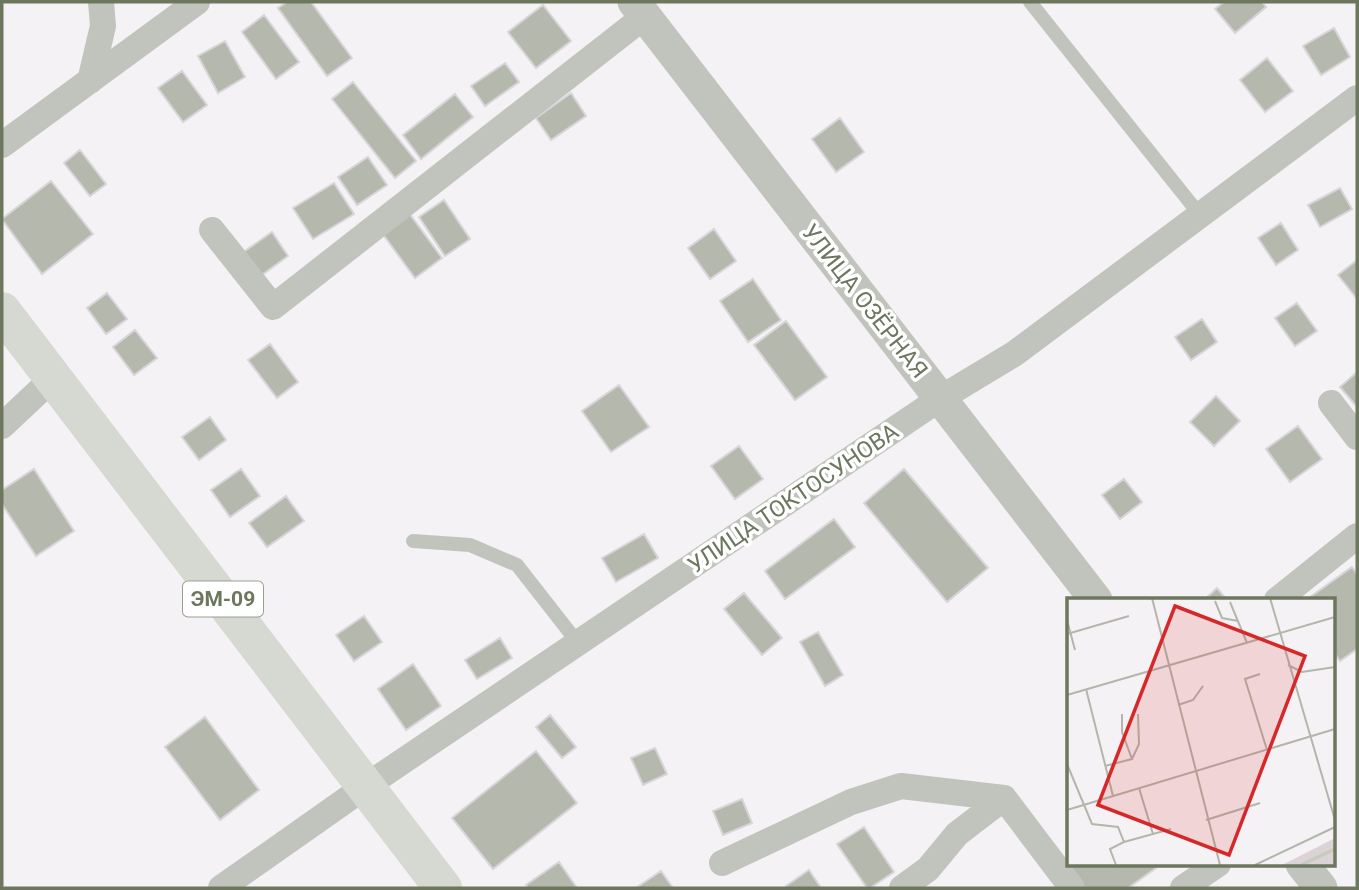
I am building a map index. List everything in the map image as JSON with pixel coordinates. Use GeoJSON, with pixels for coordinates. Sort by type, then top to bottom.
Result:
{"type":"FeatureCollection","features":[{"type":"Feature","properties":{"kind":"highway","name":"ЭМ-09"},"geometry":{"type":"LineString","coordinates":[[2,311],[443,888]]}},
{"type":"Feature","properties":{"kind":"street"},"geometry":{"type":"LineString","coordinates":[[90,81],[103,26],[100,2]]}},
{"type":"Feature","properties":{"kind":"street"},"geometry":{"type":"LineString","coordinates":[[2,145],[197,2]]}},
{"type":"Feature","properties":{"kind":"street"},"geometry":{"type":"LineString","coordinates":[[212,230],[273,307],[639,9]]}},
{"type":"Feature","properties":{"kind":"street","name":"УЛИЦА ОЗЁРНАЯ"},"geometry":{"type":"LineString","coordinates":[[639,9],[1095,598]]}},
{"type":"Feature","properties":{"kind":"street","name":"УЛИЦА ТОКТОСУНОВА"},"geometry":{"type":"LineString","coordinates":[[221,888],[366,786],[941,398],[1014,354],[1357,98]]}},
{"type":"Feature","properties":{"kind":"street"},"geometry":{"type":"LineString","coordinates":[[2,426],[53,378]]}},
{"type":"Feature","properties":{"kind":"street"},"geometry":{"type":"LineString","coordinates":[[1331,403],[1357,438]]}},
{"type":"Feature","properties":{"kind":"street"},"geometry":{"type":"LineString","coordinates":[[1280,598],[1357,536]]}},
{"type":"Feature","properties":{"kind":"street"},"geometry":{"type":"LineString","coordinates":[[722,863],[851,802],[901,786],[1004,798],[1072,888]]}},
{"type":"Feature","properties":{"kind":"street"},"geometry":{"type":"LineString","coordinates":[[902,888],[928,869],[957,834],[1004,798]]}},
{"type":"Feature","properties":{"kind":"street"},"geometry":{"type":"LineString","coordinates":[[1183,888],[1215,866]]}},
{"type":"Feature","properties":{"kind":"street"},"geometry":{"type":"LineString","coordinates":[[1304,866],[1321,888]]}},
{"type":"Feature","properties":{"kind":"lane"},"geometry":{"type":"LineString","coordinates":[[1031,2],[1200,215]]}},
{"type":"Feature","properties":{"kind":"lane"},"geometry":{"type":"LineString","coordinates":[[413,541],[470,545],[517,565],[579,643]]}},
{"type":"Feature","properties":{"kind":"building"},"geometry":{"type":"Polygon","coordinates":[[[287,2],[311,2],[352,58],[327,76],[278,8],[287,2]]]}},
{"type":"Feature","properties":{"kind":"building"},"geometry":{"type":"Polygon","coordinates":[[[1224,2],[1262,2],[1266,7],[1235,33],[1215,9],[1224,2]]]}},
{"type":"Feature","properties":{"kind":"building"},"geometry":{"type":"Polygon","coordinates":[[[543,5],[571,41],[536,68],[508,32],[543,5]]]}},
{"type":"Feature","properties":{"kind":"building"},"geometry":{"type":"Polygon","coordinates":[[[264,15],[299,62],[276,79],[242,32],[264,15]]]}},
{"type":"Feature","properties":{"kind":"building"},"geometry":{"type":"Polygon","coordinates":[[[1334,28],[1350,57],[1321,75],[1303,46],[1334,28]]]}},
{"type":"Feature","properties":{"kind":"building"},"geometry":{"type":"Polygon","coordinates":[[[225,41],[245,77],[218,93],[198,56],[225,41]]]}},
{"type":"Feature","properties":{"kind":"building"},"geometry":{"type":"Polygon","coordinates":[[[1267,58],[1293,91],[1265,112],[1240,80],[1267,58]]]}},
{"type":"Feature","properties":{"kind":"building"},"geometry":{"type":"Polygon","coordinates":[[[505,63],[519,82],[485,106],[471,86],[505,63]]]}},
{"type":"Feature","properties":{"kind":"building"},"geometry":{"type":"Polygon","coordinates":[[[182,71],[207,105],[183,122],[158,88],[182,71]]]}},
{"type":"Feature","properties":{"kind":"building"},"geometry":{"type":"Polygon","coordinates":[[[353,82],[416,161],[395,178],[332,99],[353,82]]]}},
{"type":"Feature","properties":{"kind":"building"},"geometry":{"type":"Polygon","coordinates":[[[571,93],[586,116],[551,140],[536,118],[571,93]]]}},
{"type":"Feature","properties":{"kind":"building"},"geometry":{"type":"Polygon","coordinates":[[[455,94],[473,117],[421,159],[403,135],[455,94]]]}},
{"type":"Feature","properties":{"kind":"building"},"geometry":{"type":"Polygon","coordinates":[[[840,118],[864,152],[836,172],[812,139],[840,118]]]}},
{"type":"Feature","properties":{"kind":"building"},"geometry":{"type":"Polygon","coordinates":[[[80,150],[106,184],[90,196],[64,163],[80,150]]]}},
{"type":"Feature","properties":{"kind":"building"},"geometry":{"type":"Polygon","coordinates":[[[368,157],[387,185],[357,205],[338,177],[368,157]]]}},
{"type":"Feature","properties":{"kind":"building"},"geometry":{"type":"Polygon","coordinates":[[[51,181],[93,234],[42,274],[2,219],[51,181]]]}},
{"type":"Feature","properties":{"kind":"building"},"geometry":{"type":"Polygon","coordinates":[[[334,183],[354,214],[313,239],[293,208],[334,183]]]}},
{"type":"Feature","properties":{"kind":"building"},"geometry":{"type":"Polygon","coordinates":[[[1340,188],[1352,209],[1320,227],[1308,205],[1340,188]]]}},
{"type":"Feature","properties":{"kind":"building"},"geometry":{"type":"Polygon","coordinates":[[[444,200],[470,239],[445,256],[419,217],[444,200]]]}},
{"type":"Feature","properties":{"kind":"building"},"geometry":{"type":"Polygon","coordinates":[[[409,213],[442,258],[415,278],[382,233],[409,213]]]}},
{"type":"Feature","properties":{"kind":"building"},"geometry":{"type":"Polygon","coordinates":[[[1281,223],[1298,250],[1276,265],[1258,238],[1281,223]]]}},
{"type":"Feature","properties":{"kind":"building"},"geometry":{"type":"Polygon","coordinates":[[[714,229],[736,261],[710,279],[688,248],[714,229]]]}},
{"type":"Feature","properties":{"kind":"building"},"geometry":{"type":"Polygon","coordinates":[[[272,232],[288,256],[259,277],[242,253],[272,232]]]}},
{"type":"Feature","properties":{"kind":"building"},"geometry":{"type":"Polygon","coordinates":[[[1357,260],[1357,299],[1338,275],[1357,260]]]}},
{"type":"Feature","properties":{"kind":"building"},"geometry":{"type":"Polygon","coordinates":[[[753,279],[781,320],[748,342],[720,301],[753,279]]]}},
{"type":"Feature","properties":{"kind":"building"},"geometry":{"type":"Polygon","coordinates":[[[107,293],[127,319],[106,334],[87,308],[107,293]]]}},
{"type":"Feature","properties":{"kind":"building"},"geometry":{"type":"Polygon","coordinates":[[[1297,303],[1317,331],[1295,346],[1275,318],[1297,303]]]}},
{"type":"Feature","properties":{"kind":"building"},"geometry":{"type":"Polygon","coordinates":[[[1202,319],[1217,342],[1191,360],[1175,337],[1202,319]]]}},
{"type":"Feature","properties":{"kind":"building"},"geometry":{"type":"Polygon","coordinates":[[[786,321],[827,377],[795,400],[754,345],[786,321]]]}},
{"type":"Feature","properties":{"kind":"building"},"geometry":{"type":"Polygon","coordinates":[[[135,330],[157,358],[134,375],[113,347],[135,330]]]}},
{"type":"Feature","properties":{"kind":"building"},"geometry":{"type":"Polygon","coordinates":[[[270,344],[298,382],[277,398],[248,360],[270,344]]]}},
{"type":"Feature","properties":{"kind":"building"},"geometry":{"type":"Polygon","coordinates":[[[1357,372],[1357,407],[1340,387],[1357,372]]]}},
{"type":"Feature","properties":{"kind":"building"},"geometry":{"type":"Polygon","coordinates":[[[619,385],[649,427],[611,452],[582,411],[619,385]]]}},
{"type":"Feature","properties":{"kind":"building"},"geometry":{"type":"Polygon","coordinates":[[[1216,396],[1240,421],[1214,446],[1190,422],[1216,396]]]}},
{"type":"Feature","properties":{"kind":"building"},"geometry":{"type":"Polygon","coordinates":[[[210,417],[226,440],[199,460],[182,437],[210,417]]]}},
{"type":"Feature","properties":{"kind":"building"},"geometry":{"type":"Polygon","coordinates":[[[1298,426],[1322,459],[1290,482],[1266,449],[1298,426]]]}},
{"type":"Feature","properties":{"kind":"building"},"geometry":{"type":"Polygon","coordinates":[[[739,446],[763,479],[735,499],[711,466],[739,446]]]}},
{"type":"Feature","properties":{"kind":"building"},"geometry":{"type":"Polygon","coordinates":[[[34,469],[74,531],[36,556],[2,504],[2,490],[34,469]]]}},
{"type":"Feature","properties":{"kind":"building"},"geometry":{"type":"Polygon","coordinates":[[[241,469],[260,496],[230,517],[211,490],[241,469]]]}},
{"type":"Feature","properties":{"kind":"building"},"geometry":{"type":"Polygon","coordinates":[[[904,469],[988,568],[947,602],[864,503],[904,469]]]}},
{"type":"Feature","properties":{"kind":"building"},"geometry":{"type":"Polygon","coordinates":[[[1124,479],[1142,502],[1120,519],[1102,495],[1124,479]]]}},
{"type":"Feature","properties":{"kind":"building"},"geometry":{"type":"Polygon","coordinates":[[[286,496],[304,521],[267,547],[249,523],[286,496]]]}},
{"type":"Feature","properties":{"kind":"building"},"geometry":{"type":"Polygon","coordinates":[[[834,519],[855,547],[785,599],[765,571],[834,519]]]}},
{"type":"Feature","properties":{"kind":"building"},"geometry":{"type":"Polygon","coordinates":[[[644,534],[658,558],[616,582],[602,558],[644,534]]]}},
{"type":"Feature","properties":{"kind":"building"},"geometry":{"type":"Polygon","coordinates":[[[1352,567],[1357,574],[1357,649],[1340,661],[1334,652],[1334,598],[1309,598],[1352,567]]]}},
{"type":"Feature","properties":{"kind":"building"},"geometry":{"type":"Polygon","coordinates":[[[1217,588],[1225,598],[1206,598],[1217,588]]]}},
{"type":"Feature","properties":{"kind":"building"},"geometry":{"type":"Polygon","coordinates":[[[744,593],[782,638],[762,655],[724,609],[744,593]]]}},
{"type":"Feature","properties":{"kind":"building"},"geometry":{"type":"Polygon","coordinates":[[[364,616],[382,642],[354,661],[336,635],[364,616]]]}},
{"type":"Feature","properties":{"kind":"building"},"geometry":{"type":"Polygon","coordinates":[[[818,632],[843,675],[825,686],[800,642],[818,632]]]}},
{"type":"Feature","properties":{"kind":"building"},"geometry":{"type":"Polygon","coordinates":[[[500,638],[512,658],[477,679],[465,660],[500,638]]]}},
{"type":"Feature","properties":{"kind":"building"},"geometry":{"type":"Polygon","coordinates":[[[413,664],[441,706],[406,730],[378,689],[413,664]]]}},
{"type":"Feature","properties":{"kind":"building"},"geometry":{"type":"Polygon","coordinates":[[[550,715],[576,747],[562,758],[536,727],[550,715]]]}},
{"type":"Feature","properties":{"kind":"building"},"geometry":{"type":"Polygon","coordinates":[[[205,717],[259,790],[220,820],[165,747],[205,717]]]}},
{"type":"Feature","properties":{"kind":"building"},"geometry":{"type":"Polygon","coordinates":[[[655,748],[667,774],[643,785],[631,758],[655,748]]]}},
{"type":"Feature","properties":{"kind":"building"},"geometry":{"type":"Polygon","coordinates":[[[536,751],[577,803],[493,869],[452,818],[536,751]]]}},
{"type":"Feature","properties":{"kind":"building"},"geometry":{"type":"Polygon","coordinates":[[[742,799],[752,823],[723,835],[713,811],[742,799]]]}},
{"type":"Feature","properties":{"kind":"building"},"geometry":{"type":"Polygon","coordinates":[[[864,827],[894,872],[870,888],[867,888],[837,844],[864,827]]]}},
{"type":"Feature","properties":{"kind":"building"},"geometry":{"type":"Polygon","coordinates":[[[1067,860],[1067,866],[1156,868],[1128,888],[1081,888],[1063,863],[1067,860]]]}},
{"type":"Feature","properties":{"kind":"building"},"geometry":{"type":"Polygon","coordinates":[[[559,862],[577,888],[528,888],[526,885],[559,862]]]}},
{"type":"Feature","properties":{"kind":"building"},"geometry":{"type":"Polygon","coordinates":[[[809,870],[821,888],[787,888],[786,886],[809,870]]]}},
{"type":"Feature","properties":{"kind":"building"},"geometry":{"type":"Polygon","coordinates":[[[661,871],[673,888],[636,888],[661,871]]]}}]}
